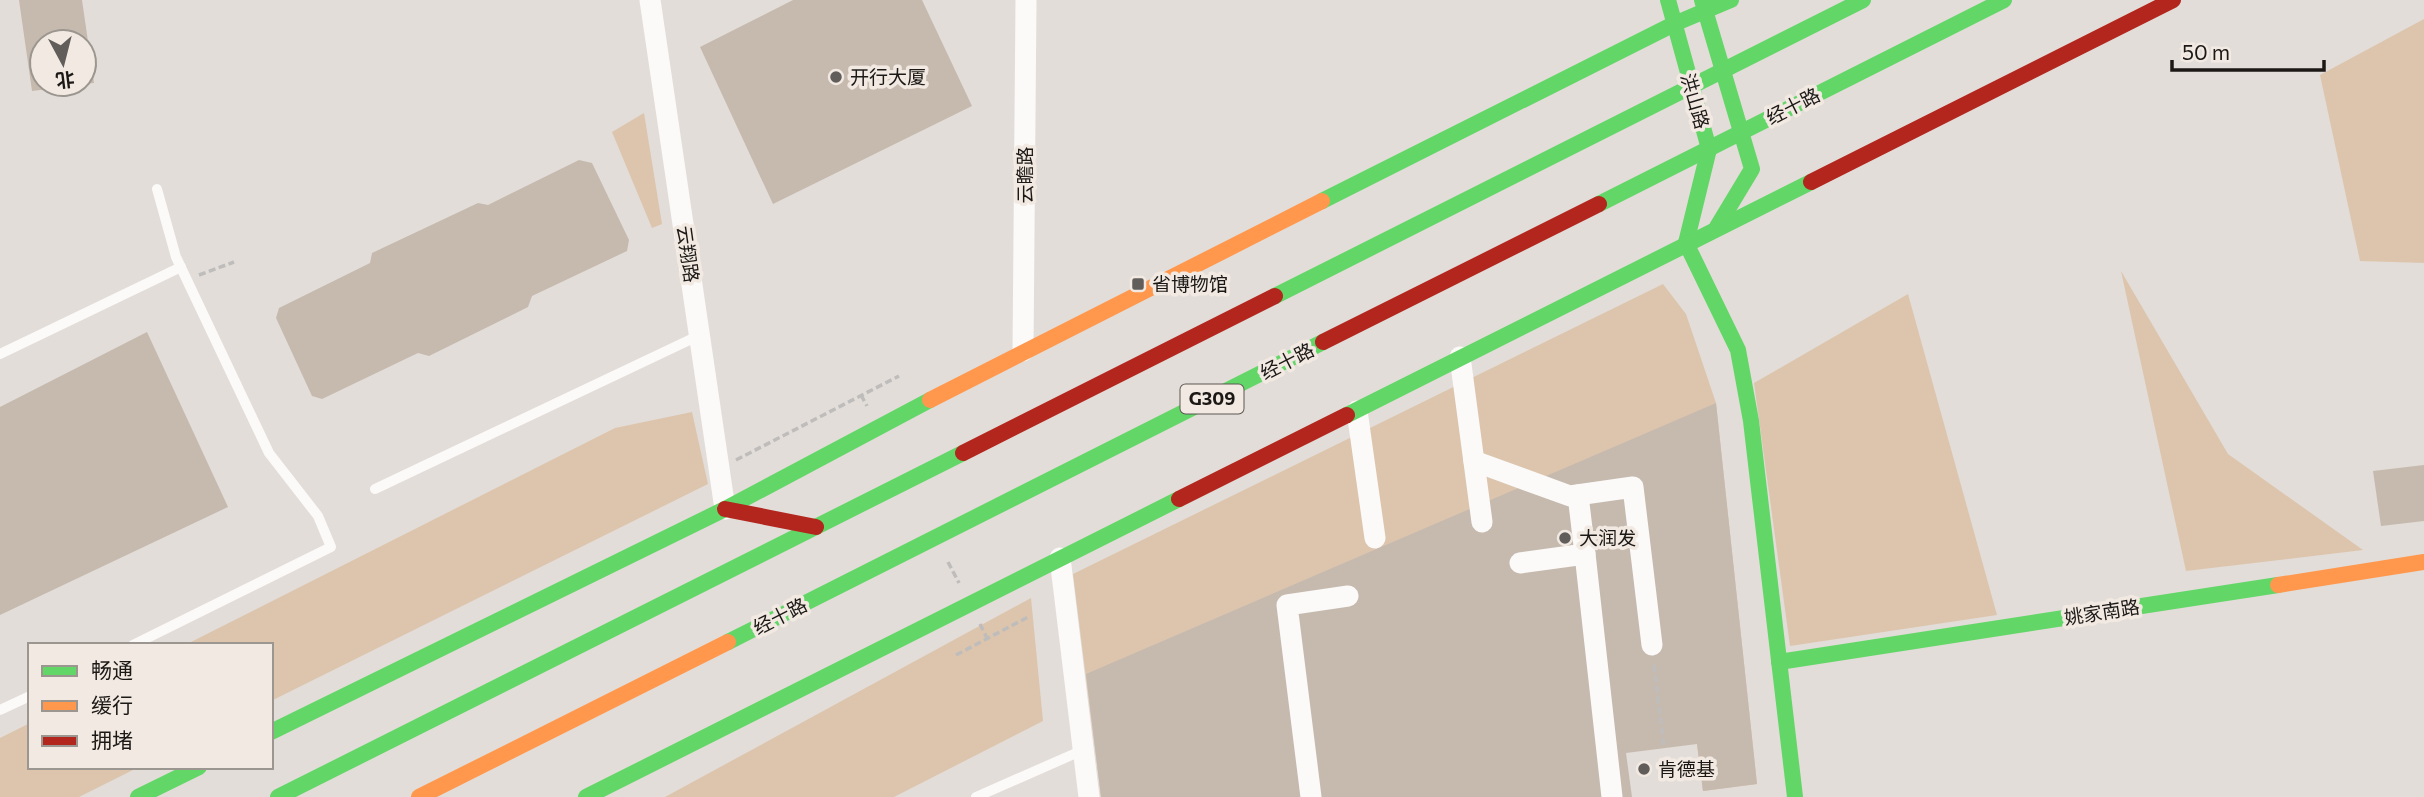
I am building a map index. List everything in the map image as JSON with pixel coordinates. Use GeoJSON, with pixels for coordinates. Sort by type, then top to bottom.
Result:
{"type":"FeatureCollection","features":[{"type":"Feature","properties":{"kind":"main road","name":"洪山路"},"geometry":{"type":"LineString","coordinates":[[1668,0],[1709,149],[1686,243]]}},
{"type":"Feature","properties":{"kind":"main road"},"geometry":{"type":"LineString","coordinates":[[273,731],[725,509],[1023,351],[1674,24],[1704,6],[1731,0]]}},
{"type":"Feature","properties":{"kind":"main road"},"geometry":{"type":"LineString","coordinates":[[278,797],[1863,0]]}},
{"type":"Feature","properties":{"kind":"main road","name":"经十路"},"geometry":{"type":"LineString","coordinates":[[419,797],[2004,0]]}},
{"type":"Feature","properties":{"kind":"main road"},"geometry":{"type":"LineString","coordinates":[[586,797],[2173,0]]}},
{"type":"Feature","properties":{"kind":"main road","name":"洪山路"},"geometry":{"type":"LineString","coordinates":[[1704,6],[1752,169],[1717,228]]}},
{"type":"Feature","properties":{"kind":"main road"},"geometry":{"type":"LineString","coordinates":[[1686,243],[1738,350],[1751,421],[1795,797]]}},
{"type":"Feature","properties":{"kind":"main road"},"geometry":{"type":"LineString","coordinates":[[725,509],[816,527]]}},
{"type":"Feature","properties":{"kind":"main road","name":"姚家南路"},"geometry":{"type":"LineString","coordinates":[[1779,662],[2424,562]]}},
{"type":"Feature","properties":{"kind":"main road"},"geometry":{"type":"LineString","coordinates":[[138,797],[195,769]]}},
{"type":"Feature","properties":{"kind":"street","name":"云翔路"},"geometry":{"type":"LineString","coordinates":[[650,0],[725,509]]}},
{"type":"Feature","properties":{"kind":"street","name":"云瞻路"},"geometry":{"type":"LineString","coordinates":[[1023,351],[1026,0]]}},
{"type":"Feature","properties":{"kind":"street"},"geometry":{"type":"LineString","coordinates":[[1461,357],[1482,522]]}},
{"type":"Feature","properties":{"kind":"street"},"geometry":{"type":"LineString","coordinates":[[1357,411],[1375,538]]}},
{"type":"Feature","properties":{"kind":"street"},"geometry":{"type":"LineString","coordinates":[[1474,461],[1570,496],[1633,487],[1651,645]]}},
{"type":"Feature","properties":{"kind":"street"},"geometry":{"type":"LineString","coordinates":[[1578,495],[1612,797]]}},
{"type":"Feature","properties":{"kind":"street"},"geometry":{"type":"LineString","coordinates":[[1520,563],[1585,554]]}},
{"type":"Feature","properties":{"kind":"street"},"geometry":{"type":"LineString","coordinates":[[1060,558],[1088,797]]}},
{"type":"Feature","properties":{"kind":"street"},"geometry":{"type":"LineString","coordinates":[[1311,797],[1287,605],[1348,596]]}},
{"type":"Feature","properties":{"kind":"lane"},"geometry":{"type":"LineString","coordinates":[[138,643],[331,547],[318,516],[270,453],[181,267],[157,189]]}},
{"type":"Feature","properties":{"kind":"lane"},"geometry":{"type":"LineString","coordinates":[[0,354],[181,267]]}},
{"type":"Feature","properties":{"kind":"lane"},"geometry":{"type":"LineString","coordinates":[[376,489],[699,335]]}},
{"type":"Feature","properties":{"kind":"lane"},"geometry":{"type":"LineString","coordinates":[[0,710],[28,697]]}},
{"type":"Feature","properties":{"kind":"lane"},"geometry":{"type":"LineString","coordinates":[[976,797],[1083,750]]}},
{"type":"Feature","properties":{"kind":"path"},"geometry":{"type":"LineString","coordinates":[[187,279],[234,262]]}},
{"type":"Feature","properties":{"kind":"path"},"geometry":{"type":"LineString","coordinates":[[719,469],[899,376]]}},
{"type":"Feature","properties":{"kind":"path"},"geometry":{"type":"LineString","coordinates":[[956,655],[1030,616]]}},
{"type":"Feature","properties":{"kind":"path"},"geometry":{"type":"LineString","coordinates":[[1651,645],[1664,748]]}},
{"type":"Feature","properties":{"kind":"shaded area"},"geometry":{"type":"Polygon","coordinates":[[[2424,19],[2424,263],[2360,261],[2320,75],[2424,19]]]}},
{"type":"Feature","properties":{"kind":"shaded area"},"geometry":{"type":"Polygon","coordinates":[[[644,113],[662,224],[652,228],[612,132],[644,113]]]}},
{"type":"Feature","properties":{"kind":"shaded area"},"geometry":{"type":"Polygon","coordinates":[[[2121,271],[2228,454],[2363,550],[2186,571],[2121,271]]]}},
{"type":"Feature","properties":{"kind":"shaded area","name":"大润发"},"geometry":{"type":"Polygon","coordinates":[[[1663,284],[1686,314],[1716,403],[1757,784],[1703,791],[1684,642],[1594,651],[1610,797],[1101,797],[1073,574],[1663,284]]]}},
{"type":"Feature","properties":{"kind":"shaded area"},"geometry":{"type":"Polygon","coordinates":[[[1908,294],[1997,615],[1790,646],[1754,383],[1908,294]]]}},
{"type":"Feature","properties":{"kind":"shaded area"},"geometry":{"type":"Polygon","coordinates":[[[692,412],[708,484],[273,700],[273,643],[189,643],[615,428],[692,412]]]}},
{"type":"Feature","properties":{"kind":"shaded area"},"geometry":{"type":"Polygon","coordinates":[[[1031,598],[1043,721],[894,797],[665,797],[1031,598]]]}},
{"type":"Feature","properties":{"kind":"shaded area"},"geometry":{"type":"Polygon","coordinates":[[[28,724],[28,769],[135,769],[79,797],[0,797],[0,738],[28,724]]]}},
{"type":"Feature","properties":{"kind":"building"},"geometry":{"type":"Polygon","coordinates":[[[19,0],[82,0],[86,28],[28,28],[28,63],[19,0]]]}},
{"type":"Feature","properties":{"kind":"building","name":"开行大厦"},"geometry":{"type":"Polygon","coordinates":[[[793,0],[922,0],[972,106],[773,204],[700,47],[793,0]]]}},
{"type":"Feature","properties":{"kind":"building"},"geometry":{"type":"Polygon","coordinates":[[[579,160],[592,163],[629,240],[627,251],[532,296],[528,307],[429,356],[418,353],[322,399],[312,396],[276,318],[279,308],[370,263],[372,253],[478,203],[488,205],[579,160]]]}},
{"type":"Feature","properties":{"kind":"building"},"geometry":{"type":"Polygon","coordinates":[[[147,332],[228,507],[0,615],[0,407],[147,332]]]}},
{"type":"Feature","properties":{"kind":"building","name":"大润发"},"geometry":{"type":"Polygon","coordinates":[[[1716,403],[1757,784],[1703,791],[1697,744],[1626,753],[1632,797],[1101,797],[1086,674],[1716,403]]]}},
{"type":"Feature","properties":{"kind":"building"},"geometry":{"type":"Polygon","coordinates":[[[2424,465],[2424,521],[2381,526],[2373,471],[2424,465]]]}},
{"type":"Feature","properties":{"kind":"traffic: fast"},"geometry":{"type":"LineString","coordinates":[[1668,0],[1709,149],[1686,243]]}},
{"type":"Feature","properties":{"kind":"traffic: fast"},"geometry":{"type":"LineString","coordinates":[[1702,0],[1752,169],[1717,227]]}},
{"type":"Feature","properties":{"kind":"traffic: fast"},"geometry":{"type":"LineString","coordinates":[[1322,201],[1674,24],[1731,0]]}},
{"type":"Feature","properties":{"kind":"traffic: fast"},"geometry":{"type":"LineString","coordinates":[[1275,296],[1863,0]]}},
{"type":"Feature","properties":{"kind":"traffic: fast"},"geometry":{"type":"LineString","coordinates":[[1599,204],[2004,0]]}},
{"type":"Feature","properties":{"kind":"traffic: fast"},"geometry":{"type":"LineString","coordinates":[[1347,415],[1811,182]]}},
{"type":"Feature","properties":{"kind":"traffic: fast"},"geometry":{"type":"LineString","coordinates":[[1686,243],[1738,350],[1751,421],[1795,797]]}},
{"type":"Feature","properties":{"kind":"traffic: fast"},"geometry":{"type":"LineString","coordinates":[[728,642],[1323,342]]}},
{"type":"Feature","properties":{"kind":"traffic: fast"},"geometry":{"type":"LineString","coordinates":[[273,731],[725,509],[930,400]]}},
{"type":"Feature","properties":{"kind":"traffic: fast"},"geometry":{"type":"LineString","coordinates":[[278,797],[963,453]]}},
{"type":"Feature","properties":{"kind":"traffic: fast"},"geometry":{"type":"LineString","coordinates":[[586,797],[1179,499]]}},
{"type":"Feature","properties":{"kind":"traffic: fast"},"geometry":{"type":"LineString","coordinates":[[1779,662],[2278,585]]}},
{"type":"Feature","properties":{"kind":"traffic: fast"},"geometry":{"type":"LineString","coordinates":[[138,797],[195,769]]}},
{"type":"Feature","properties":{"kind":"traffic: slow"},"geometry":{"type":"LineString","coordinates":[[930,400],[1322,201]]}},
{"type":"Feature","properties":{"kind":"traffic: slow"},"geometry":{"type":"LineString","coordinates":[[2278,585],[2424,562]]}},
{"type":"Feature","properties":{"kind":"traffic: slow"},"geometry":{"type":"LineString","coordinates":[[419,797],[728,642]]}},
{"type":"Feature","properties":{"kind":"traffic: jam"},"geometry":{"type":"LineString","coordinates":[[1811,182],[2173,0]]}},
{"type":"Feature","properties":{"kind":"traffic: jam"},"geometry":{"type":"LineString","coordinates":[[1323,342],[1599,204]]}},
{"type":"Feature","properties":{"kind":"traffic: jam"},"geometry":{"type":"LineString","coordinates":[[963,453],[1275,296]]}},
{"type":"Feature","properties":{"kind":"traffic: jam"},"geometry":{"type":"LineString","coordinates":[[1179,499],[1347,415]]}},
{"type":"Feature","properties":{"kind":"traffic: jam"},"geometry":{"type":"LineString","coordinates":[[725,509],[816,527]]}},
{"type":"Feature","properties":{"kind":"place","name":"开行大厦"},"geometry":{"type":"Point","coordinates":[836,77]}},
{"type":"Feature","properties":{"kind":"place","name":"省博物馆"},"geometry":{"type":"Point","coordinates":[1138,284]}},
{"type":"Feature","properties":{"kind":"place","name":"大润发"},"geometry":{"type":"Point","coordinates":[1565,538]}},
{"type":"Feature","properties":{"kind":"place","name":"肯德基"},"geometry":{"type":"Point","coordinates":[1644,769]}}]}
